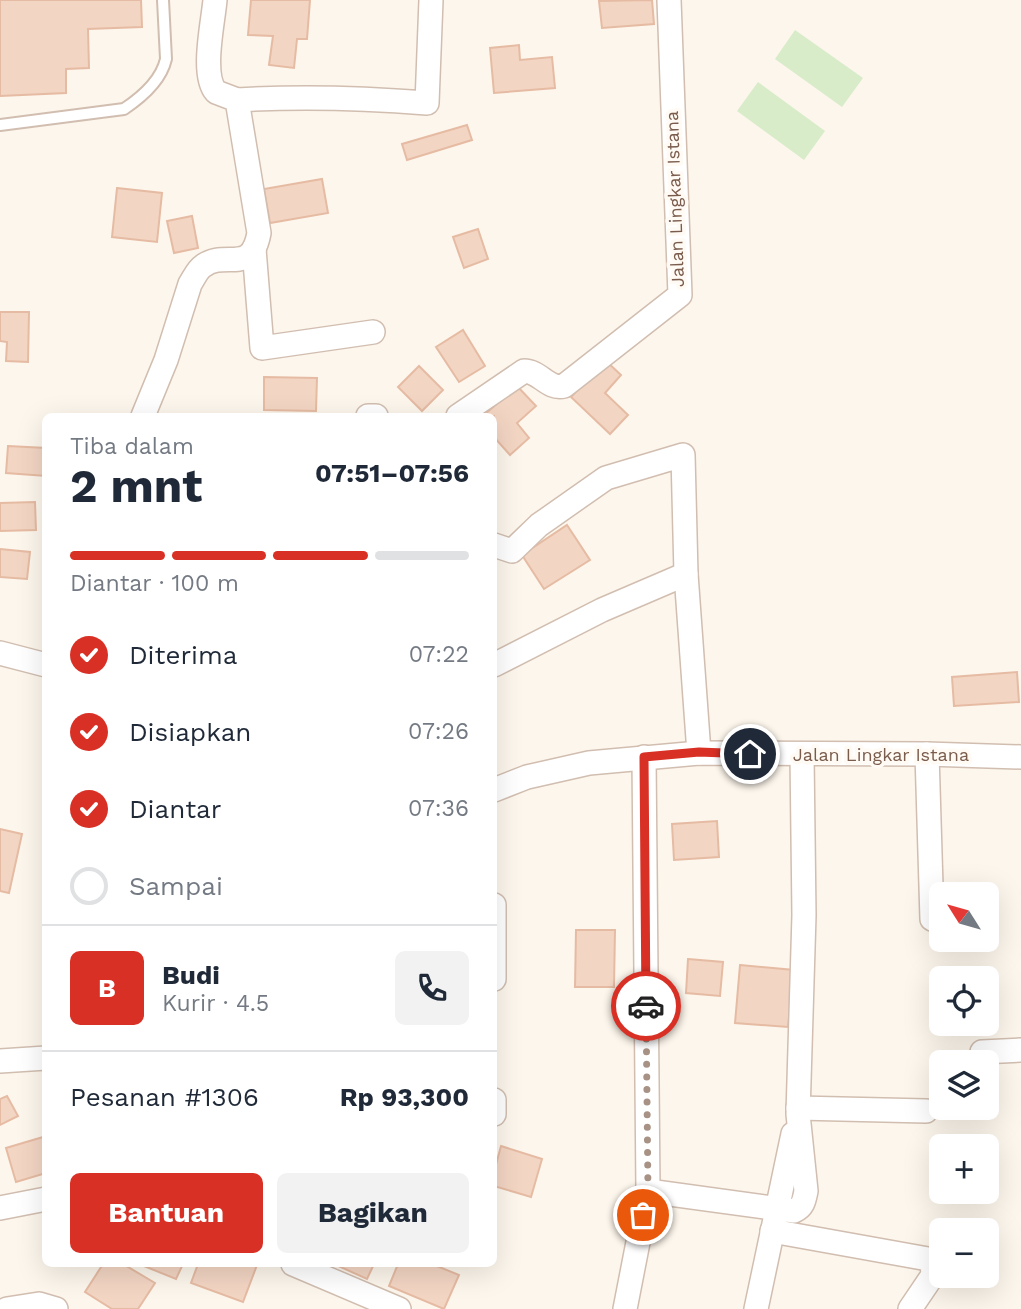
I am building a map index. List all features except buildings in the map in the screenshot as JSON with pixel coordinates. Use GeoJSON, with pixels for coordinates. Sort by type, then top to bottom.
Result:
{"type":"FeatureCollection","features":[{"type":"Feature","properties":{"kind":"street"},"geometry":{"type":"LineString","coordinates":[[215,0],[209,80],[216,92],[237,100],[353,97],[427,103],[431,0]]}},
{"type":"Feature","properties":{"kind":"street","name":"Jalan Lingkar Istana"},"geometry":{"type":"LineString","coordinates":[[462,413],[524,371],[531,371],[555,387],[564,386],[680,295],[669,0]]}},
{"type":"Feature","properties":{"kind":"street"},"geometry":{"type":"LineString","coordinates":[[144,413],[166,360],[190,284],[197,273],[209,262],[245,258],[254,249],[260,233],[237,100]]}},
{"type":"Feature","properties":{"kind":"street"},"geometry":{"type":"LineString","coordinates":[[254,249],[262,348],[373,332]]}},
{"type":"Feature","properties":{"kind":"street"},"geometry":{"type":"LineString","coordinates":[[497,546],[512,551],[539,525],[606,478],[683,455],[686,574],[699,752]]}},
{"type":"Feature","properties":{"kind":"street"},"geometry":{"type":"LineString","coordinates":[[497,664],[602,610],[686,574]]}},
{"type":"Feature","properties":{"kind":"street"},"geometry":{"type":"LineString","coordinates":[[0,653],[42,665]]}},
{"type":"Feature","properties":{"kind":"street","name":"Jalan Lingkar Istana"},"geometry":{"type":"LineString","coordinates":[[497,789],[539,774],[589,763],[699,752],[1021,757]]}},
{"type":"Feature","properties":{"kind":"street"},"geometry":{"type":"LineString","coordinates":[[926,754],[931,882]]}},
{"type":"Feature","properties":{"kind":"street"},"geometry":{"type":"LineString","coordinates":[[756,1309],[798,1111],[804,915],[802,755]]}},
{"type":"Feature","properties":{"kind":"street"},"geometry":{"type":"LineString","coordinates":[[625,1309],[648,1191],[644,757]]}},
{"type":"Feature","properties":{"kind":"street"},"geometry":{"type":"LineString","coordinates":[[999,1051],[1021,1050]]}},
{"type":"Feature","properties":{"kind":"street"},"geometry":{"type":"LineString","coordinates":[[0,1061],[42,1058]]}},
{"type":"Feature","properties":{"kind":"street"},"geometry":{"type":"LineString","coordinates":[[798,1111],[926,1111]]}},
{"type":"Feature","properties":{"kind":"street"},"geometry":{"type":"LineString","coordinates":[[648,1191],[928,1259],[932,1264],[933,1275],[910,1309]]}},
{"type":"Feature","properties":{"kind":"street"},"geometry":{"type":"LineString","coordinates":[[0,1208],[42,1200]]}},
{"type":"Feature","properties":{"kind":"street"},"geometry":{"type":"LineString","coordinates":[[300,1267],[399,1309]]}},
{"type":"Feature","properties":{"kind":"street"},"geometry":{"type":"LineString","coordinates":[[7,1309],[39,1304],[56,1309]]}},
{"type":"Feature","properties":{"kind":"lane"},"geometry":{"type":"LineString","coordinates":[[0,125],[124,109],[137,100],[160,76],[164,67],[166,59],[163,0]]}},
{"type":"Feature","properties":{"kind":"green space"},"geometry":{"type":"Polygon","coordinates":[[[795,30],[863,78],[842,107],[775,59],[795,30]]]}},
{"type":"Feature","properties":{"kind":"green space"},"geometry":{"type":"Polygon","coordinates":[[[758,82],[825,131],[804,160],[737,111],[758,82]]]}},
{"type":"Feature","properties":{"kind":"way so far"},"geometry":{"type":"LineString","coordinates":[[643,1215],[648,1191],[646,1006]]}},
{"type":"Feature","properties":{"kind":"route"},"geometry":{"type":"LineString","coordinates":[[646,1006],[644,757],[699,752],[750,754]]}}]}
